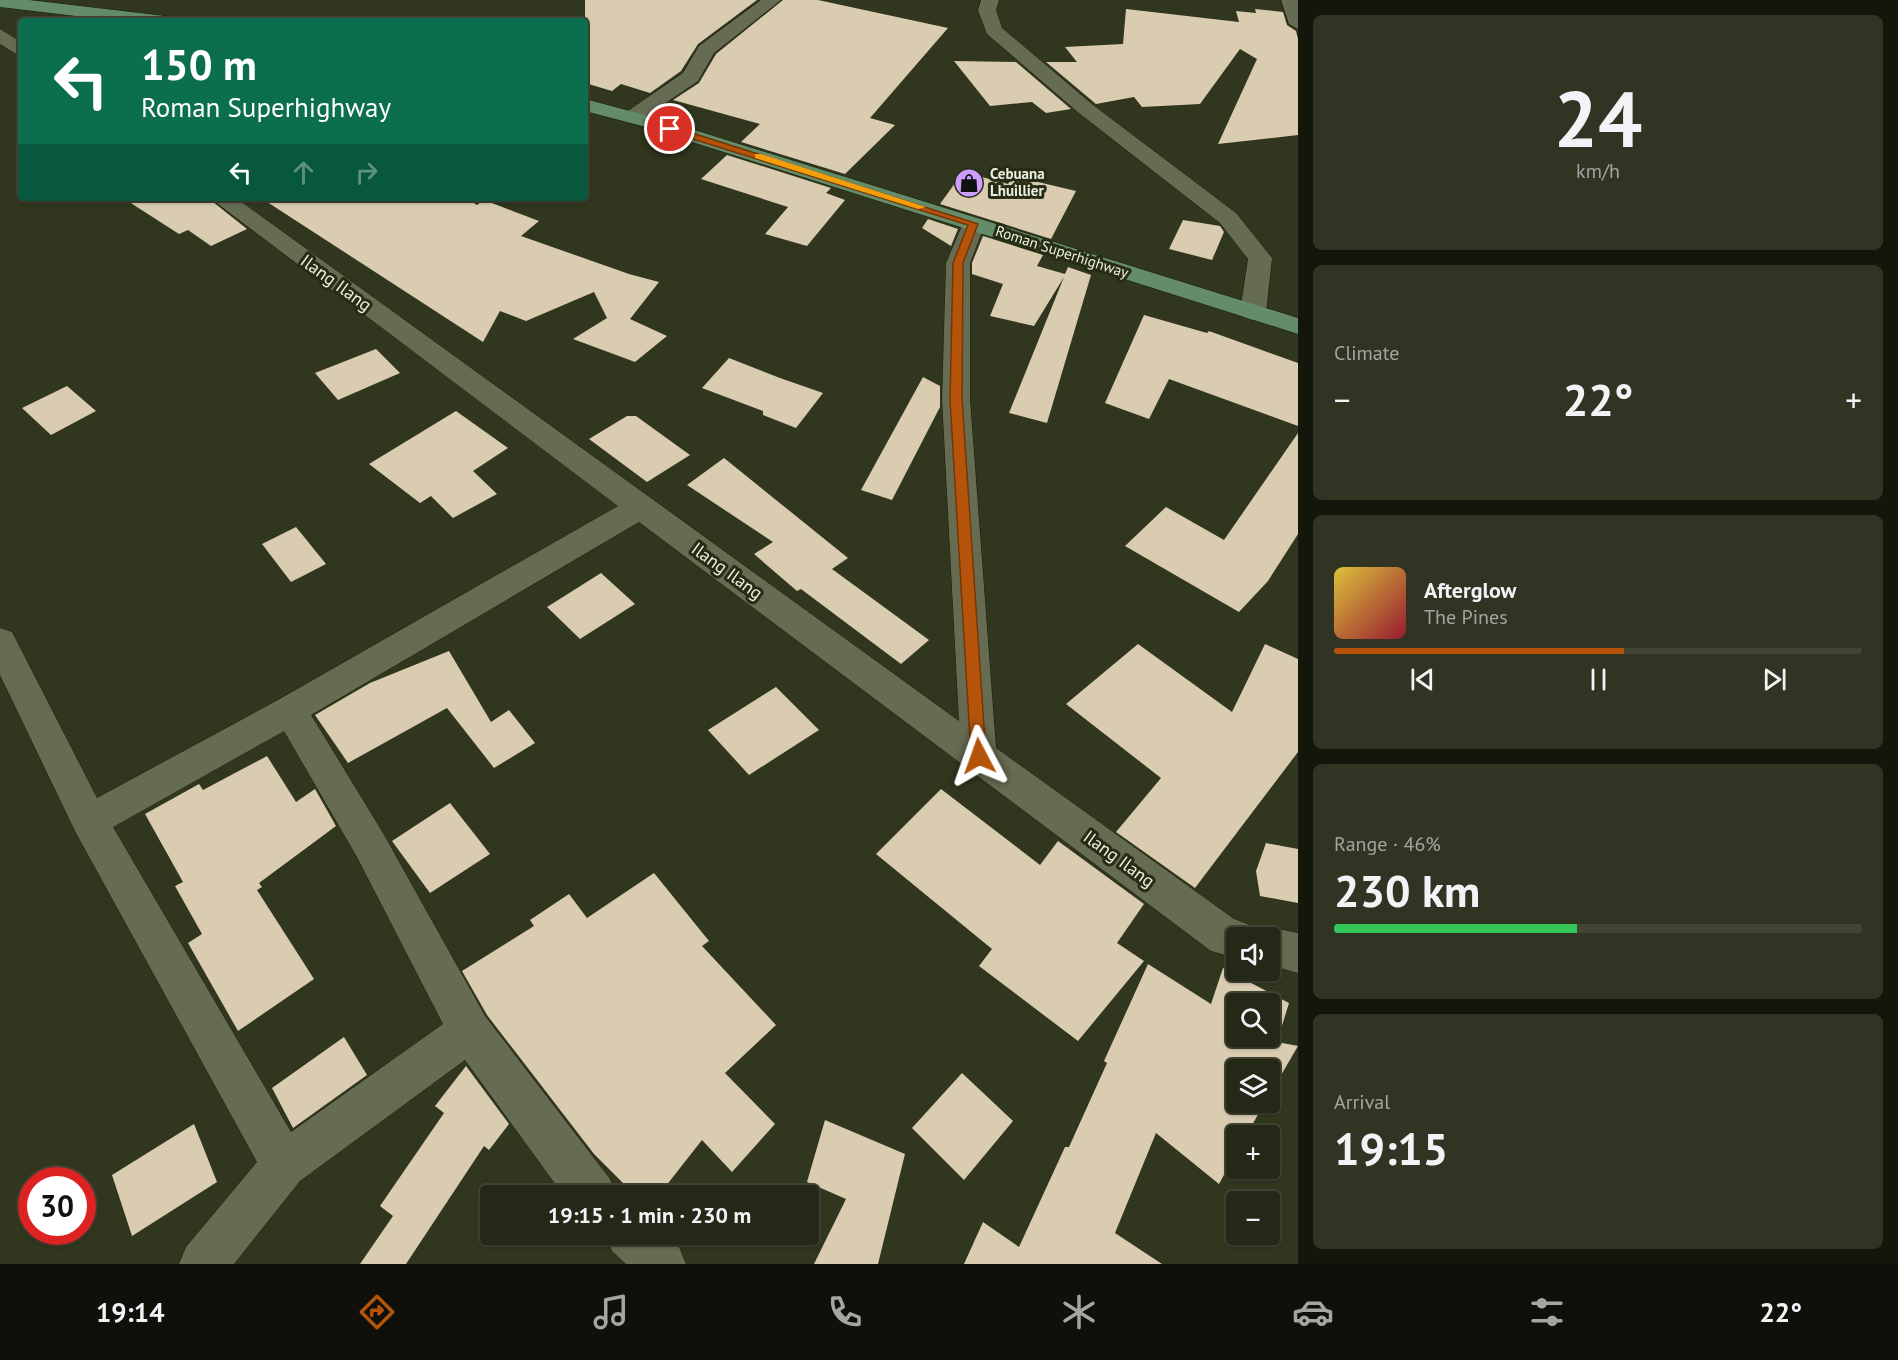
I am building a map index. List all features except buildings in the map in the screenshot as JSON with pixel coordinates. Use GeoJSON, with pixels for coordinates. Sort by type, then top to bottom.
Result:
{"type":"FeatureCollection","features":[{"type":"Feature","properties":{"kind":"main road"},"geometry":{"type":"LineString","coordinates":[[0,2],[139,18]]}},
{"type":"Feature","properties":{"kind":"main road","name":"Roman Superhighway"},"geometry":{"type":"LineString","coordinates":[[588,106],[632,117],[1298,326]]}},
{"type":"Feature","properties":{"kind":"street"},"geometry":{"type":"LineString","coordinates":[[632,117],[691,77],[706,50],[772,0]]}},
{"type":"Feature","properties":{"kind":"street"},"geometry":{"type":"LineString","coordinates":[[990,0],[987,10],[994,30],[1086,109],[1228,218],[1260,258],[1253,312]]}},
{"type":"Feature","properties":{"kind":"street"},"geometry":{"type":"LineString","coordinates":[[1290,0],[1298,24]]}},
{"type":"Feature","properties":{"kind":"street"},"geometry":{"type":"LineString","coordinates":[[0,35],[18,49]]}},
{"type":"Feature","properties":{"kind":"street","name":"Ilang Ilang"},"geometry":{"type":"LineString","coordinates":[[225,201],[1226,937]]}},
{"type":"Feature","properties":{"kind":"street"},"geometry":{"type":"LineString","coordinates":[[973,224],[958,263],[956,399],[979,756]]}},
{"type":"Feature","properties":{"kind":"street"},"geometry":{"type":"LineString","coordinates":[[89,821],[290,710],[641,507]]}},
{"type":"Feature","properties":{"kind":"street"},"geometry":{"type":"LineString","coordinates":[[0,641],[89,821],[284,1165]]}},
{"type":"Feature","properties":{"kind":"street"},"geometry":{"type":"LineString","coordinates":[[290,710],[370,845],[470,1031],[585,1185]]}},
{"type":"Feature","properties":{"kind":"street"},"geometry":{"type":"LineString","coordinates":[[1280,949],[1298,953]]}},
{"type":"Feature","properties":{"kind":"street"},"geometry":{"type":"LineString","coordinates":[[203,1264],[284,1165],[470,1031]]}},
{"type":"Feature","properties":{"kind":"street"},"geometry":{"type":"LineString","coordinates":[[641,1245],[662,1264]]}},
{"type":"Feature","properties":{"kind":"slow traffic"},"geometry":{"type":"LineString","coordinates":[[758,156],[921,207]]}},
{"type":"Feature","properties":{"kind":"place","name":"Cebuana Lhuillier"},"geometry":{"type":"Point","coordinates":[969,183]}},
{"type":"Feature","properties":{"kind":"route"},"geometry":{"type":"LineString","coordinates":[[670,129],[973,224],[958,263],[956,399],[979,756]]}}]}
